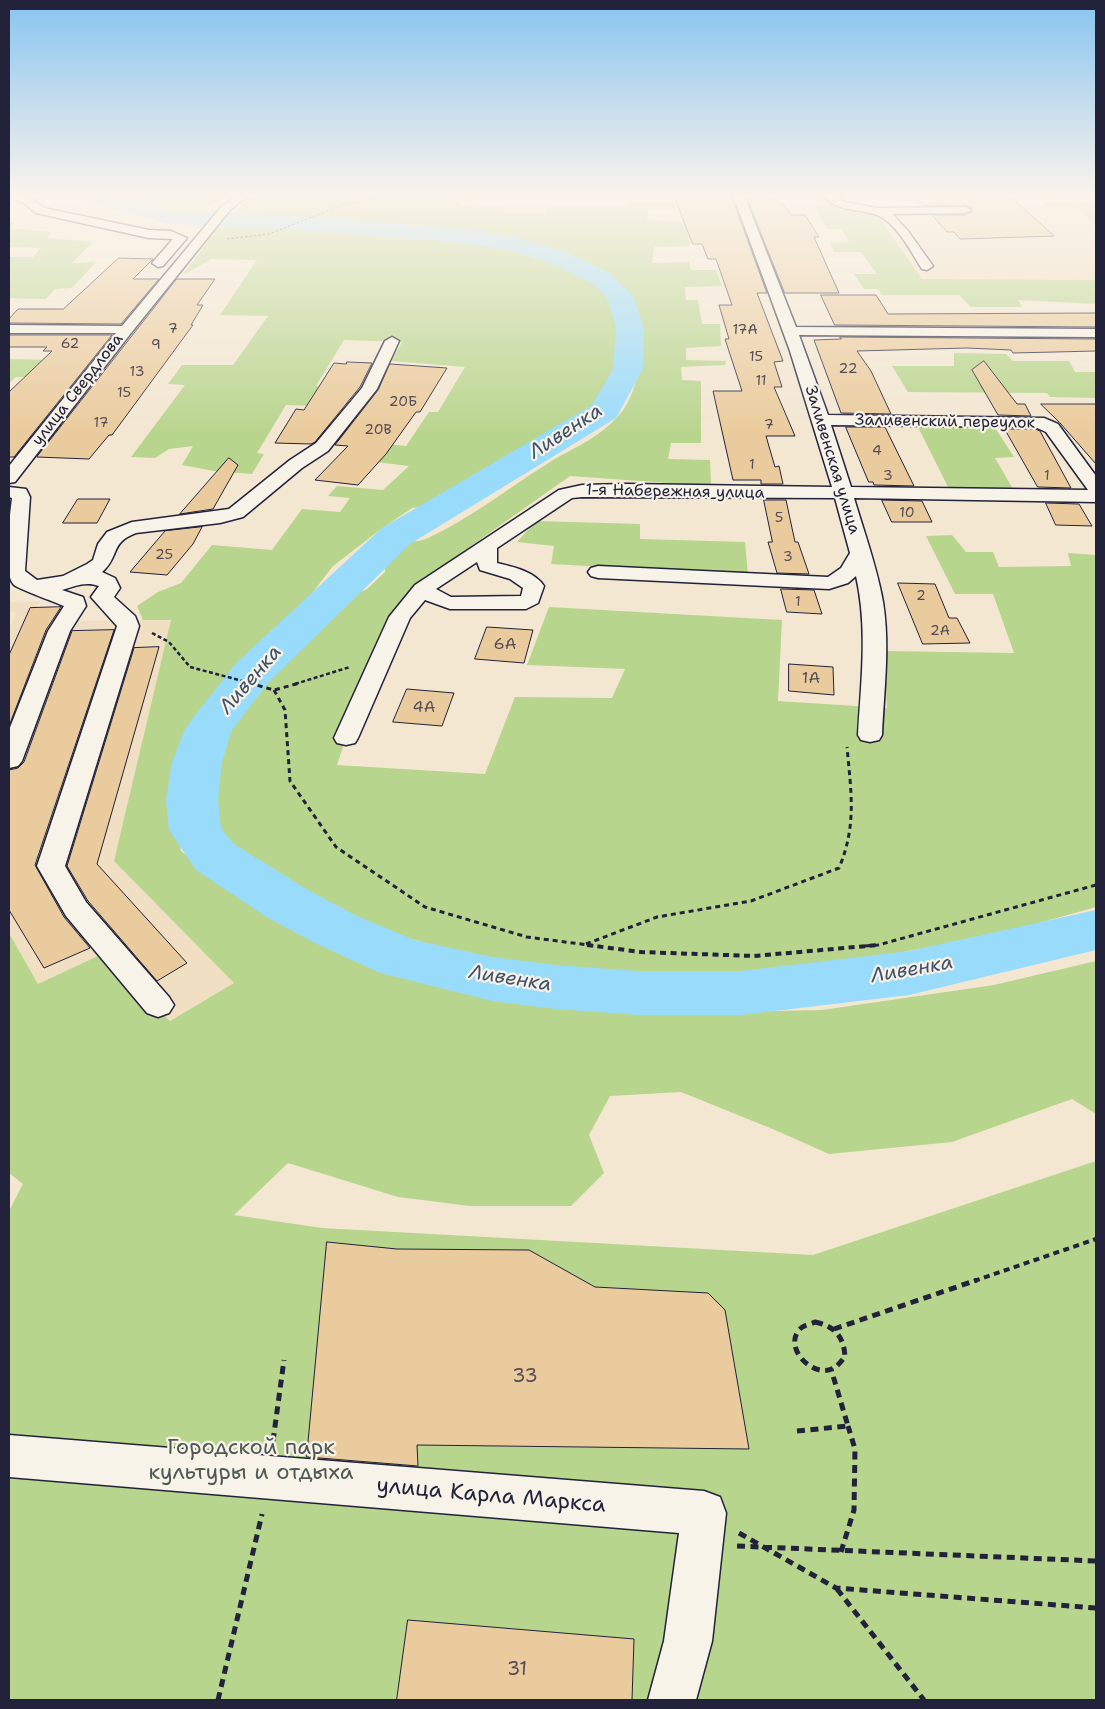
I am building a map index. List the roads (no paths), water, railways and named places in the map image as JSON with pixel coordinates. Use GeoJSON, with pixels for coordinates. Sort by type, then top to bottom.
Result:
{"type":"FeatureCollection","features":[{"type":"Feature","properties":{"kind":"street","name":"улица Свердлова"},"geometry":{"type":"LineString","coordinates":[[9,478],[126,330],[173,275]]}},
{"type":"Feature","properties":{"kind":"street","name":"Заливенская улица"},"geometry":{"type":"LineString","coordinates":[[770,275],[792,331],[822,420],[844,493],[872,601],[874,633],[870,735]]}},
{"type":"Feature","properties":{"kind":"street"},"geometry":{"type":"LineString","coordinates":[[9,329],[126,330]]}},
{"type":"Feature","properties":{"kind":"street"},"geometry":{"type":"LineString","coordinates":[[792,331],[1096,333]]}},
{"type":"Feature","properties":{"kind":"street"},"geometry":{"type":"LineString","coordinates":[[71,590],[102,562],[105,547],[121,532],[132,528],[220,517],[236,513],[296,464],[322,447],[369,390],[392,341]]}},
{"type":"Feature","properties":{"kind":"street","name":"Заливенский переулок"},"geometry":{"type":"LineString","coordinates":[[822,420],[1038,422],[1052,428],[1092,494],[1096,516]]}},
{"type":"Feature","properties":{"kind":"street","name":"1-я Набережная улица"},"geometry":{"type":"LineString","coordinates":[[346,738],[400,617],[422,589],[559,497],[574,492],[627,490],[1092,494]]}},
{"type":"Feature","properties":{"kind":"street"},"geometry":{"type":"LineString","coordinates":[[9,492],[18,493],[21,497],[15,571],[25,583],[71,590],[95,578],[108,582],[109,590],[102,597],[127,621],[128,626],[51,866],[76,909],[158,1005]]}},
{"type":"Feature","properties":{"kind":"street"},"geometry":{"type":"LineString","coordinates":[[422,589],[440,600],[450,603],[526,603],[531,599],[534,586],[525,578],[487,566],[487,545]]}},
{"type":"Feature","properties":{"kind":"street"},"geometry":{"type":"LineString","coordinates":[[598,572],[829,583],[839,581],[850,572],[860,553]]}},
{"type":"Feature","properties":{"kind":"street"},"geometry":{"type":"LineString","coordinates":[[9,761],[59,631],[66,616],[74,610],[71,590]]}},
{"type":"Feature","properties":{"kind":"street","name":"улица Карла Маркса"},"geometry":{"type":"LineString","coordinates":[[9,1456],[704,1513],[688,1641],[672,1700]]}},
{"type":"Feature","properties":{"kind":"waterway","name":"Ливенка"},"geometry":{"type":"LineString","coordinates":[[594,275],[603,279],[621,298],[630,328],[628,369],[605,411],[396,536],[253,672],[209,729],[197,762],[192,800],[195,830],[215,857],[288,904],[337,930],[401,958],[492,979],[556,987],[638,993],[741,993],[909,973],[1096,930]]}},
{"type":"Feature","properties":{"kind":"park label","name":"Городской парк культуры и отдыха"},"geometry":{"type":"Point","coordinates":[251,1460]}}]}
